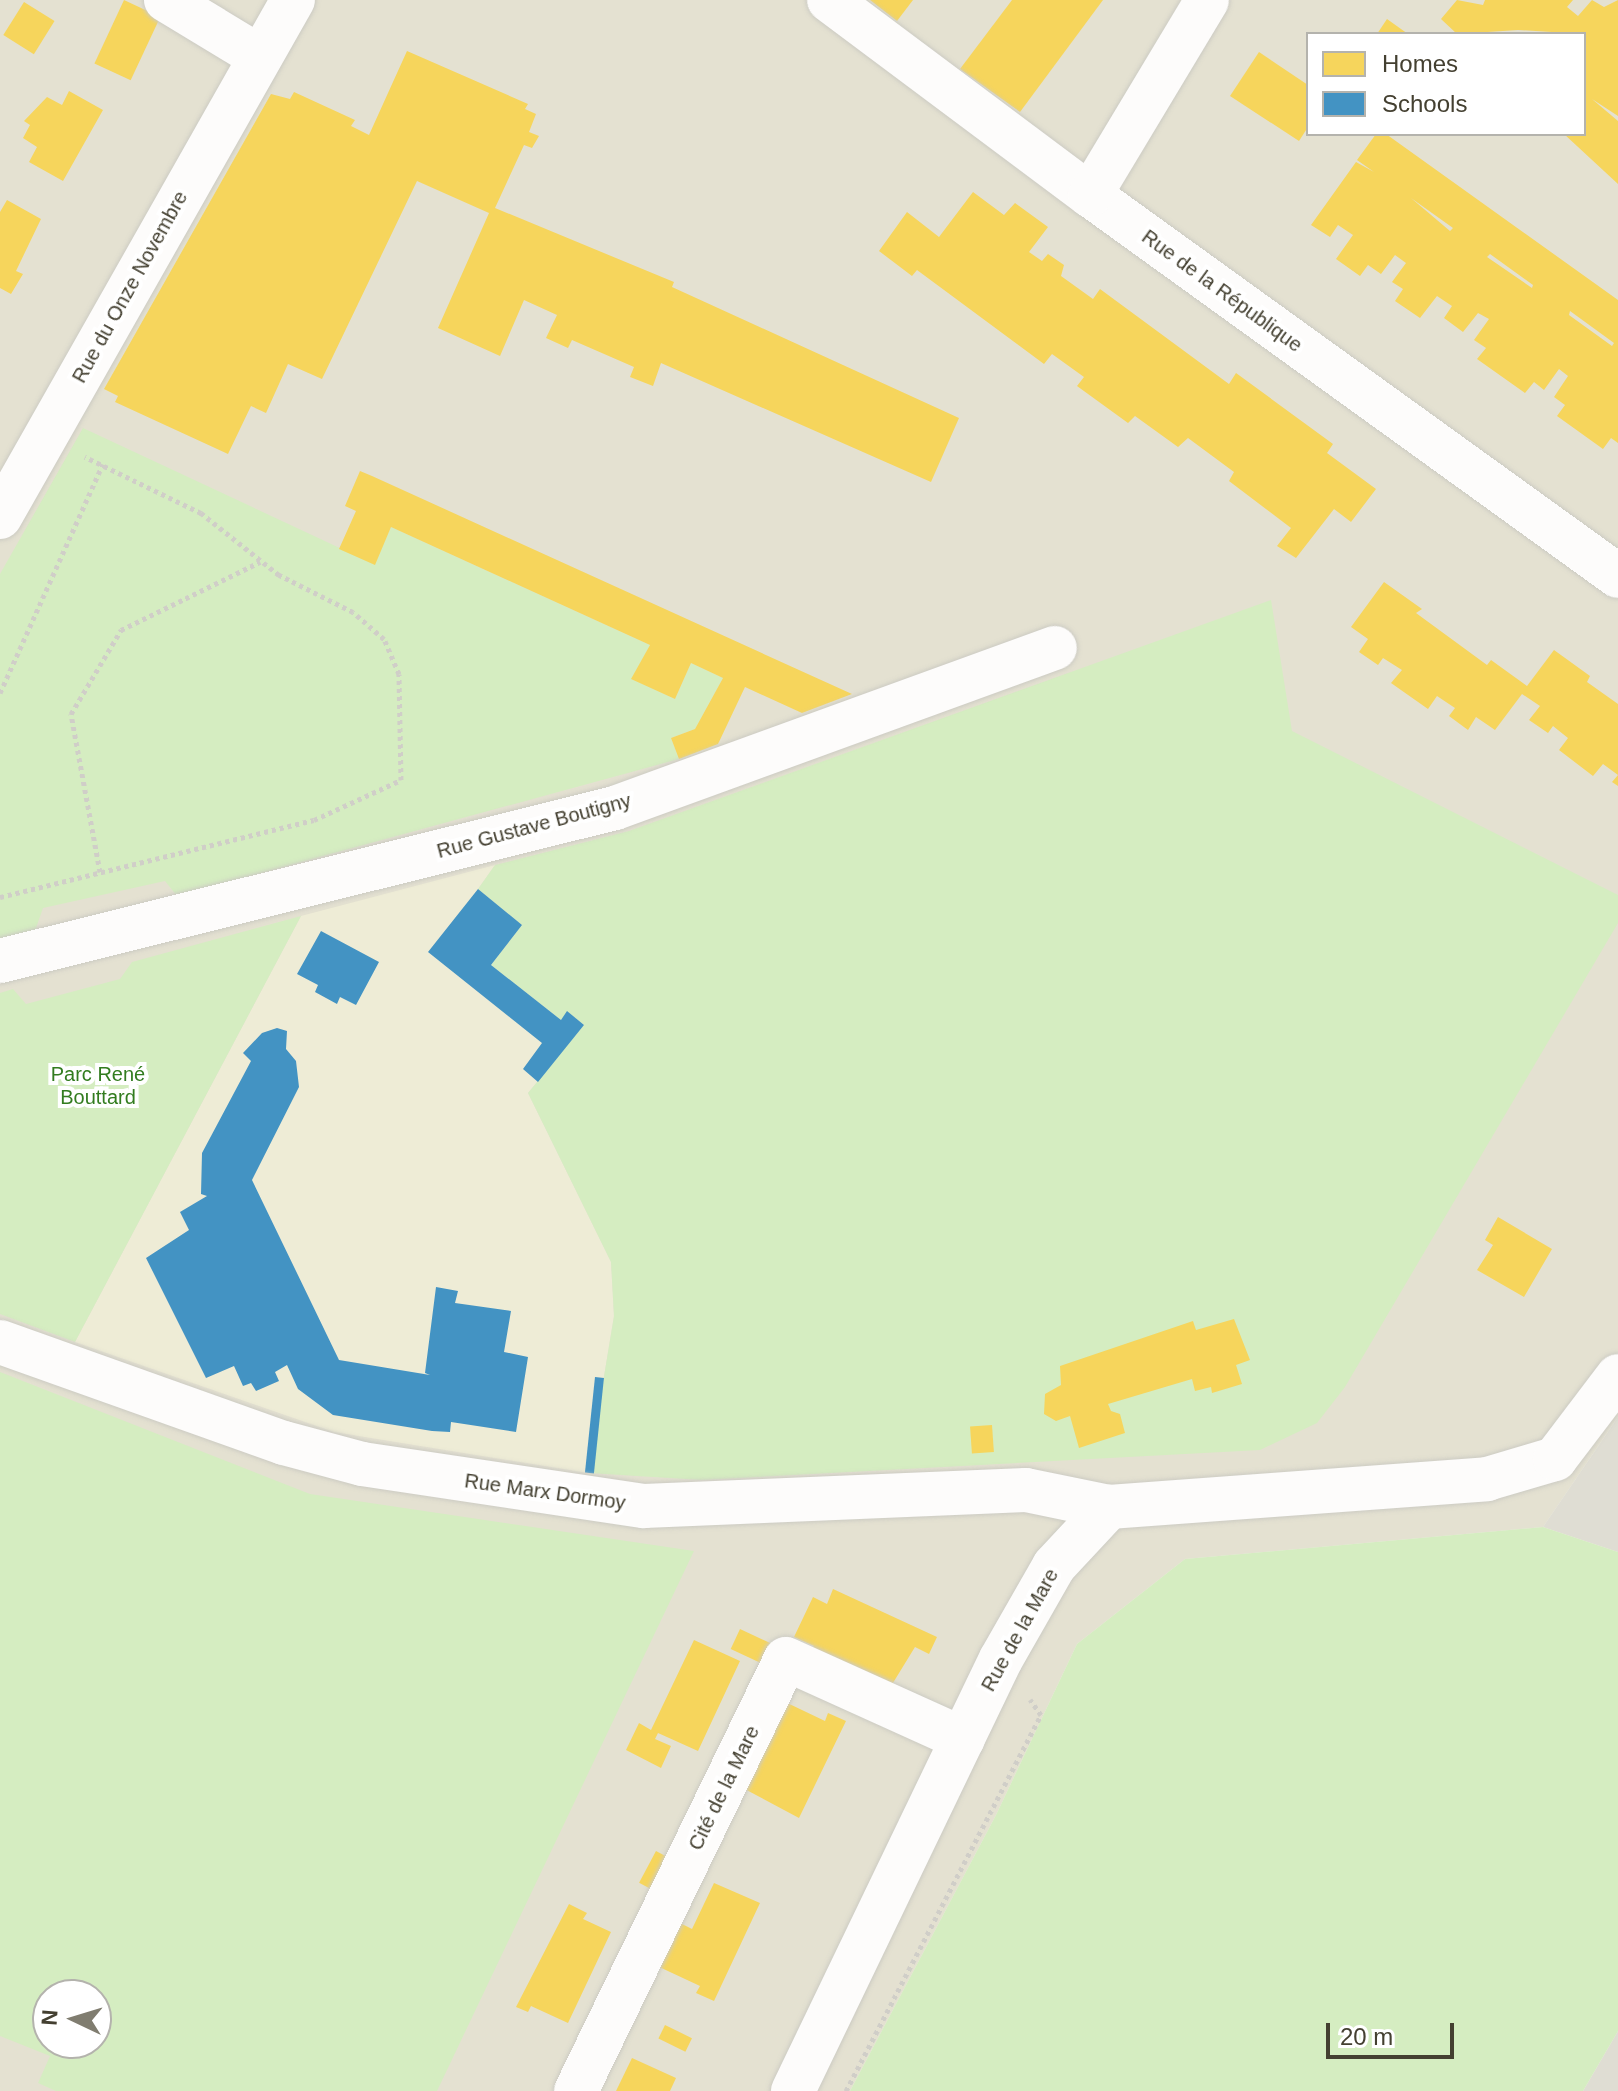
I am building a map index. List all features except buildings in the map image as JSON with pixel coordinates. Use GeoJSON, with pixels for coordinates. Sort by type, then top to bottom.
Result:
{"type":"FeatureCollection","features":[{"type":"Feature","properties":{"kind":"street"},"geometry":{"type":"LineString","coordinates":[[166,0],[260,57]]}},
{"type":"Feature","properties":{"kind":"street","name":"Rue du Onze Novembre"},"geometry":{"type":"LineString","coordinates":[[0,517],[293,0]]}},
{"type":"Feature","properties":{"kind":"street","name":"Rue de la République"},"geometry":{"type":"LineString","coordinates":[[829,0],[1090,195],[1618,576]]}},
{"type":"Feature","properties":{"kind":"street"},"geometry":{"type":"LineString","coordinates":[[1090,195],[1207,0]]}},
{"type":"Feature","properties":{"kind":"street","name":"Rue Gustave Boutigny"},"geometry":{"type":"LineString","coordinates":[[0,961],[615,808],[1055,648]]}},
{"type":"Feature","properties":{"kind":"street","name":"Rue Marx Dormoy"},"geometry":{"type":"LineString","coordinates":[[0,1342],[284,1443],[393,1469],[644,1506],[1026,1490],[1109,1507]]}},
{"type":"Feature","properties":{"kind":"street"},"geometry":{"type":"LineString","coordinates":[[1109,1507],[1487,1479],[1555,1459],[1618,1376]]}},
{"type":"Feature","properties":{"kind":"street","name":"Rue de la Mare"},"geometry":{"type":"LineString","coordinates":[[793,2091],[1001,1659],[1054,1566],[1109,1507]]}},
{"type":"Feature","properties":{"kind":"street","name":"Cité de la Mare"},"geometry":{"type":"LineString","coordinates":[[576,2091],[786,1659],[963,1739]]}},
{"type":"Feature","properties":{"kind":"path"},"geometry":{"type":"LineString","coordinates":[[0,693],[103,464],[201,513],[260,562],[353,612],[384,639],[399,674],[401,780],[314,820],[0,897]]}},
{"type":"Feature","properties":{"kind":"path"},"geometry":{"type":"LineString","coordinates":[[100,872],[71,714],[121,630],[260,562]]}},
{"type":"Feature","properties":{"kind":"path"},"geometry":{"type":"LineString","coordinates":[[846,2091],[1041,1715],[1001,1659]]}},
{"type":"Feature","properties":{"kind":"shaded area"},"geometry":{"type":"Polygon","coordinates":[[[0,0],[1618,0],[1618,1417],[1543,1527],[1185,1559],[1077,1644],[996,1815],[850,2091],[0,2091],[0,0]]]}},
{"type":"Feature","properties":{"kind":"shaded area"},"geometry":{"type":"Polygon","coordinates":[[[495,865],[478,889],[509,976],[540,1003],[567,1011],[584,1025],[528,1093],[611,1262],[614,1316],[588,1473],[334,1432],[75,1342],[301,916],[495,865]]]}},
{"type":"Feature","properties":{"kind":"shaded area"},"geometry":{"type":"Polygon","coordinates":[[[1618,1417],[1618,1552],[1543,1527],[1618,1417]]]}},
{"type":"Feature","properties":{"kind":"shaded area"},"geometry":{"type":"Polygon","coordinates":[[[1618,2031],[1618,2091],[1583,2091],[1618,2031]]]}},
{"type":"Feature","properties":{"kind":"green space"},"geometry":{"type":"Polygon","coordinates":[[[83,428],[374,564],[391,527],[650,645],[632,679],[675,699],[691,663],[723,678],[695,729],[671,738],[679,759],[177,896],[165,881],[43,908],[35,931],[0,940],[0,574],[83,428]]]}},
{"type":"Feature","properties":{"kind":"green space"},"geometry":{"type":"Polygon","coordinates":[[[1271,600],[1292,731],[1618,895],[1618,923],[1345,1387],[1317,1423],[1260,1450],[702,1480],[588,1473],[614,1316],[611,1262],[528,1093],[584,1025],[568,1012],[561,1020],[491,965],[522,925],[478,889],[495,865],[629,831],[1271,600]]]}},
{"type":"Feature","properties":{"kind":"green space","name":"Parc René Bouttard"},"geometry":{"type":"Polygon","coordinates":[[[301,916],[75,1342],[0,1314],[0,993],[13,989],[26,1004],[120,979],[132,962],[301,916]]]}},
{"type":"Feature","properties":{"kind":"green space"},"geometry":{"type":"Polygon","coordinates":[[[0,1372],[310,1494],[694,1551],[437,2091],[56,2091],[38,2083],[49,2059],[112,2059],[112,1979],[32,1979],[32,2049],[0,2036],[0,1372]]]}},
{"type":"Feature","properties":{"kind":"green space"},"geometry":{"type":"Polygon","coordinates":[[[1543,1527],[1618,1552],[1618,2031],[1583,2091],[850,2091],[996,1815],[1077,1644],[1185,1559],[1543,1527]]]}}]}
